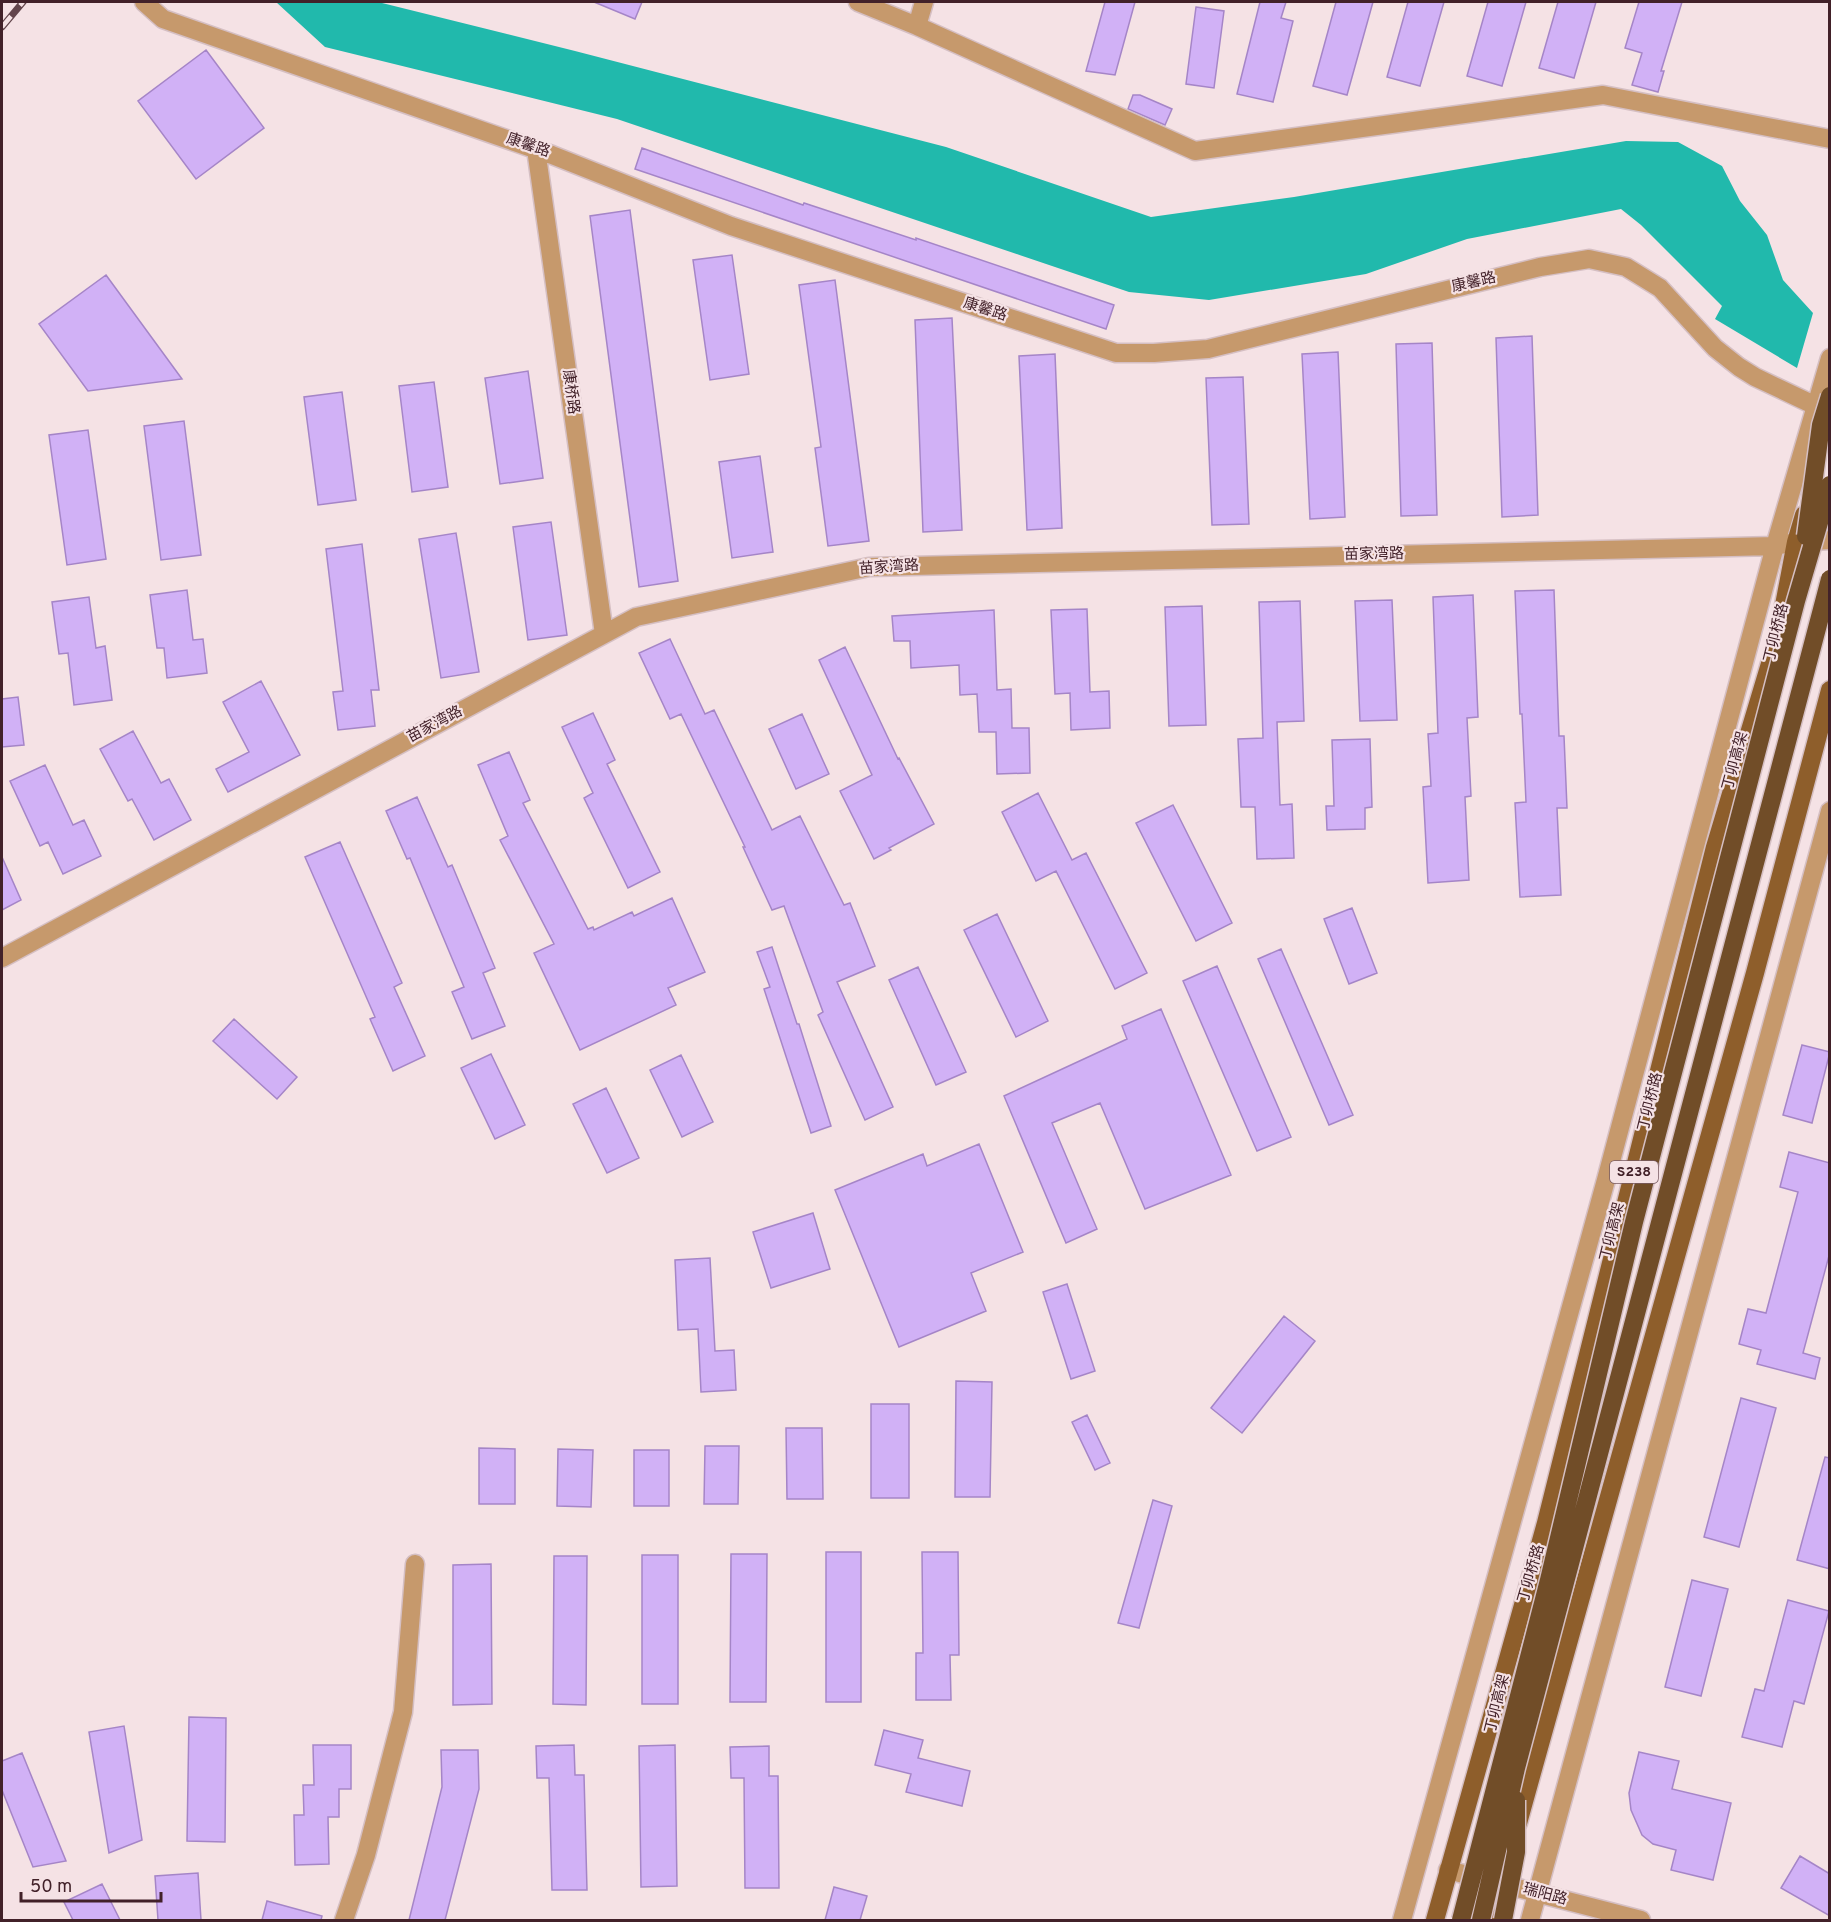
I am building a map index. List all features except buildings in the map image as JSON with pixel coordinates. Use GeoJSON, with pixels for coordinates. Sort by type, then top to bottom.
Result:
{"type":"FeatureCollection","features":[{"type":"Feature","properties":{"kind":"highway"},"geometry":{"type":"LineString","coordinates":[[1796,601],[1823,401]]}},
{"type":"Feature","properties":{"kind":"highway","name":"丁卯高架"},"geometry":{"type":"LineString","coordinates":[[1461,1920],[1549,1580],[1634,1222],[1796,601],[1830,485]]}},
{"type":"Feature","properties":{"kind":"highway","name":"S238"},"geometry":{"type":"LineString","coordinates":[[1481,1920],[1516,1768],[1830,579]]}},
{"type":"Feature","properties":{"kind":"highway"},"geometry":{"type":"LineString","coordinates":[[1503,1920],[1516,1852],[1516,1768]]}},
{"type":"Feature","properties":{"kind":"main road","name":"丁卯桥路"},"geometry":{"type":"LineString","coordinates":[[1435,1920],[1546,1523],[1712,858],[1778,637],[1796,542],[1830,424]]}},
{"type":"Feature","properties":{"kind":"main road"},"geometry":{"type":"LineString","coordinates":[[1492,1920],[1749,996],[1830,690]]}},
{"type":"Feature","properties":{"kind":"street","name":"康馨路"},"geometry":{"type":"LineString","coordinates":[[144,2],[163,19],[536,149],[731,226],[1116,353],[1154,354],[1208,349],[1529,269],[1589,259],[1626,267],[1660,288],[1715,348],[1755,377],[1823,401]]}},
{"type":"Feature","properties":{"kind":"street"},"geometry":{"type":"LineString","coordinates":[[858,2],[917,26],[1195,151],[1603,95],[1830,139]]}},
{"type":"Feature","properties":{"kind":"street"},"geometry":{"type":"LineString","coordinates":[[917,26],[924,2]]}},
{"type":"Feature","properties":{"kind":"street","name":"康桥路"},"geometry":{"type":"LineString","coordinates":[[536,149],[604,634]]}},
{"type":"Feature","properties":{"kind":"street"},"geometry":{"type":"LineString","coordinates":[[1402,1920],[1606,1180],[1775,546],[1823,401],[1830,358]]}},
{"type":"Feature","properties":{"kind":"street","name":"苗家湾路"},"geometry":{"type":"LineString","coordinates":[[2,958],[636,617],[869,567],[1775,546],[1830,540]]}},
{"type":"Feature","properties":{"kind":"street"},"geometry":{"type":"LineString","coordinates":[[1530,1920],[1830,811]]}},
{"type":"Feature","properties":{"kind":"street"},"geometry":{"type":"LineString","coordinates":[[344,1920],[366,1855],[403,1712],[415,1564]]}},
{"type":"Feature","properties":{"kind":"street","name":"瑞阳路"},"geometry":{"type":"LineString","coordinates":[[1448,1870],[1641,1920]]}},
{"type":"Feature","properties":{"kind":"water"},"geometry":{"type":"Polygon","coordinates":[[[276,2],[378,2],[946,147],[1151,217],[1294,197],[1626,141],[1678,142],[1722,166],[1740,201],[1767,235],[1783,280],[1813,313],[1797,368],[1715,319],[1722,306],[1641,225],[1621,209],[1467,239],[1366,274],[1209,300],[1129,292],[617,119],[325,47],[276,2]]]}},
{"type":"Feature","properties":{"kind":"railway"},"geometry":{"type":"LineString","coordinates":[[2,27],[23,2]]}}]}
